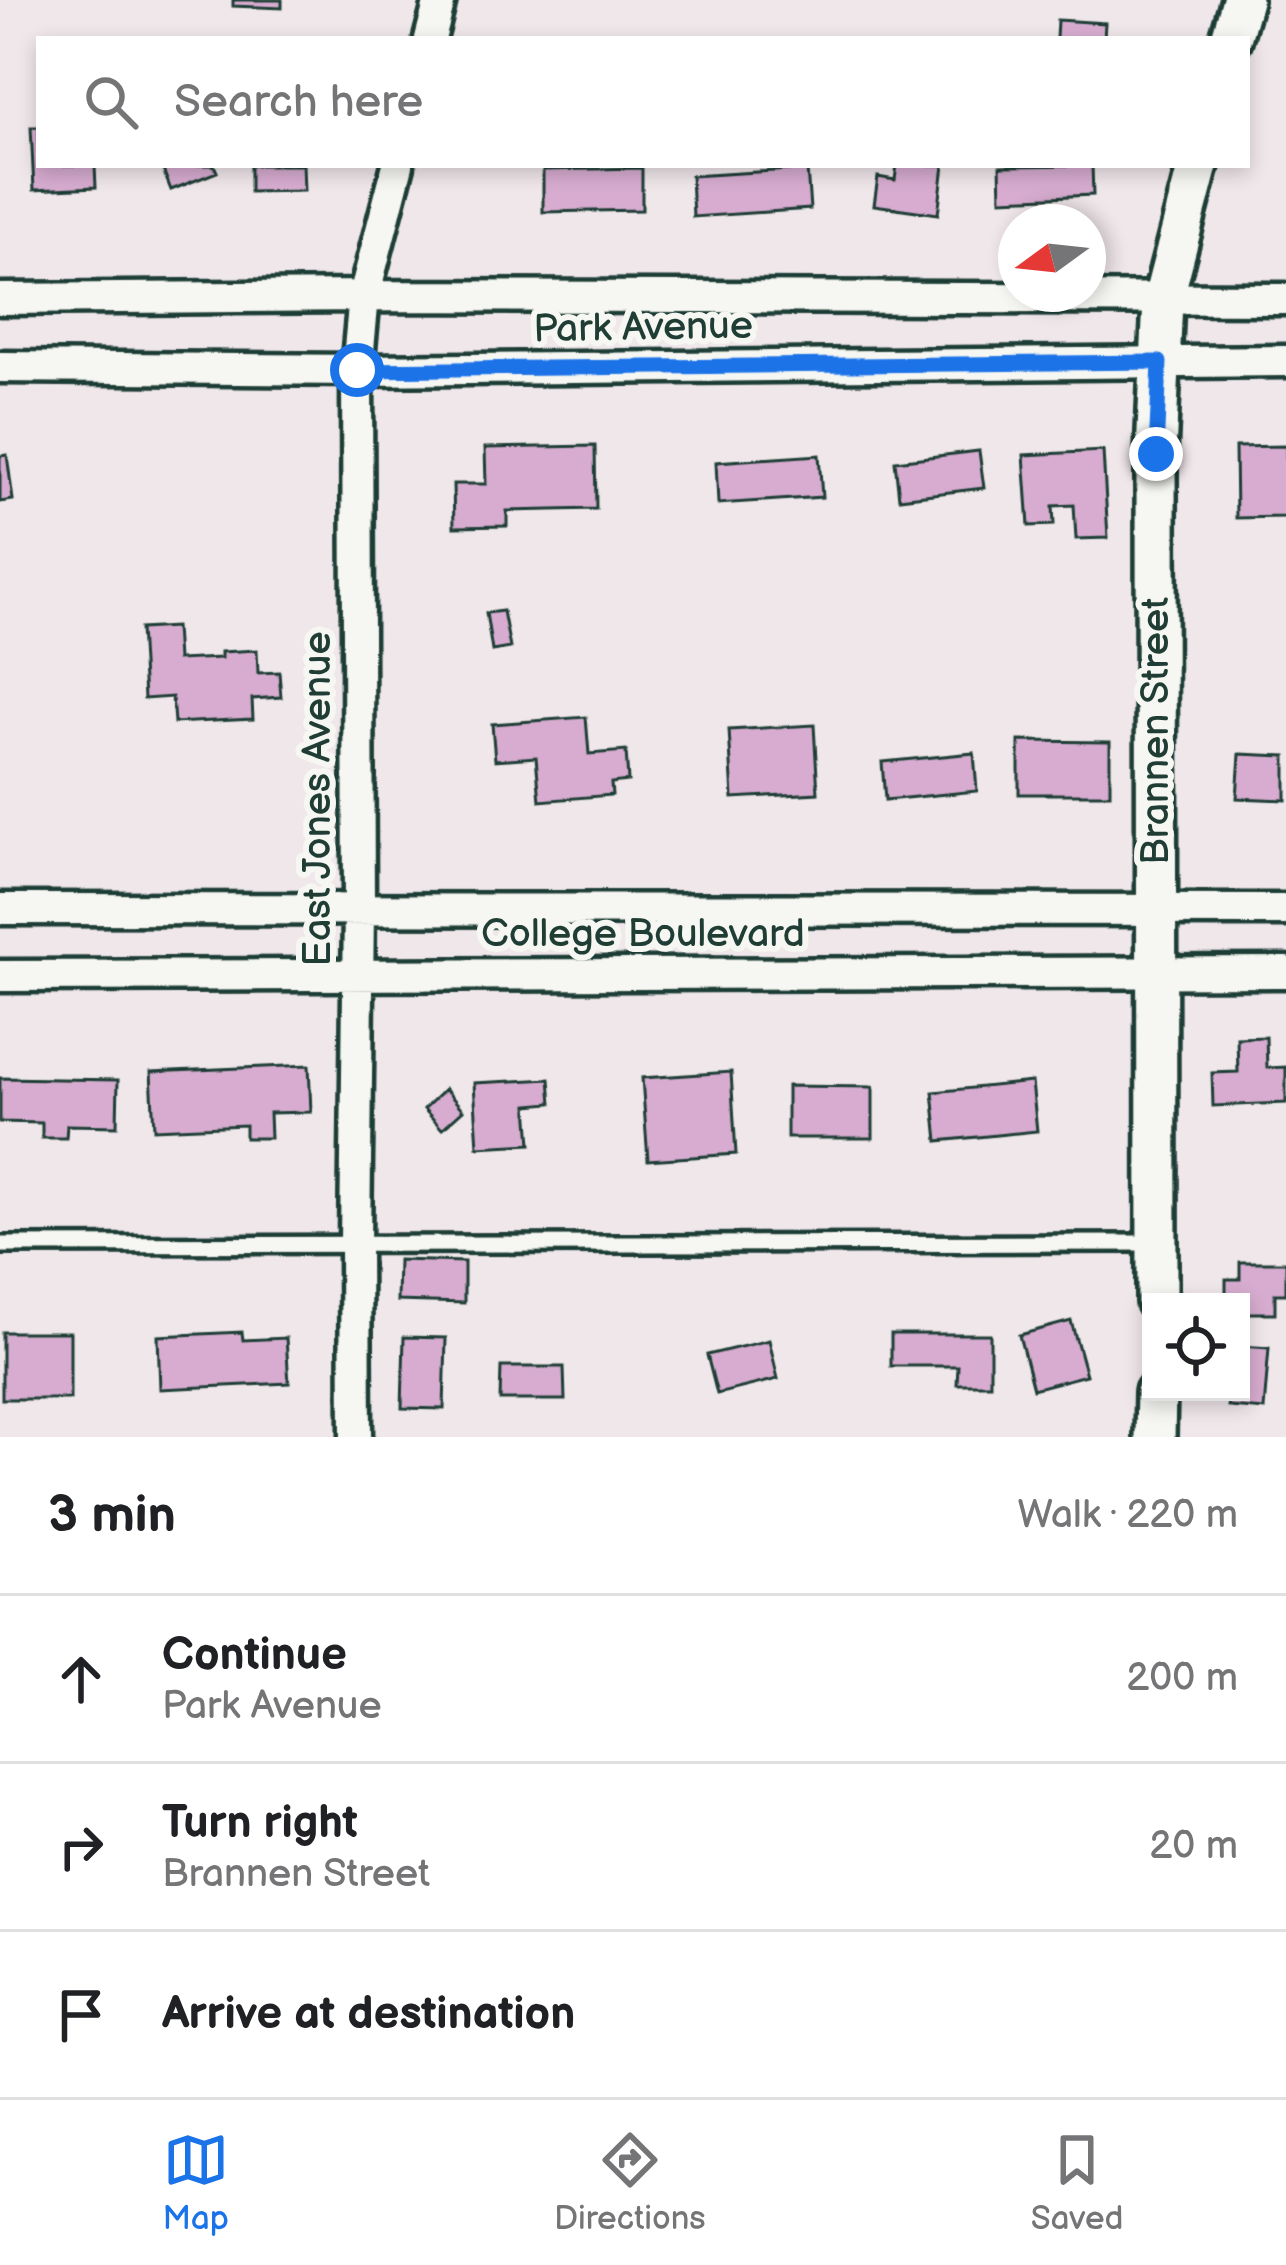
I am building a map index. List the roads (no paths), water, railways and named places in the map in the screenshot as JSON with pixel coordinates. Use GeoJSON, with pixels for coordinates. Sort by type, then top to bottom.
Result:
{"type":"FeatureCollection","features":[{"type":"Feature","properties":{"kind":"street"},"geometry":{"type":"LineString","coordinates":[[431,36],[440,0]]}},
{"type":"Feature","properties":{"kind":"street"},"geometry":{"type":"LineString","coordinates":[[1233,36],[1242,0]]}},
{"type":"Feature","properties":{"kind":"street","name":"East Jones Avenue"},"geometry":{"type":"LineString","coordinates":[[356,1437],[357,370],[364,296],[397,168]]}},
{"type":"Feature","properties":{"kind":"street","name":"Brannen Street"},"geometry":{"type":"LineString","coordinates":[[1157,1293],[1156,454],[1162,300],[1197,168]]}},
{"type":"Feature","properties":{"kind":"street","name":"Park Avenue"},"geometry":{"type":"LineString","coordinates":[[0,298],[1286,299]]}},
{"type":"Feature","properties":{"kind":"street","name":"Park Avenue"},"geometry":{"type":"LineString","coordinates":[[0,367],[357,370],[1286,362]]}},
{"type":"Feature","properties":{"kind":"street","name":"College Boulevard"},"geometry":{"type":"LineString","coordinates":[[0,909],[1286,910]]}},
{"type":"Feature","properties":{"kind":"street","name":"College Boulevard"},"geometry":{"type":"LineString","coordinates":[[0,976],[1286,972]]}},
{"type":"Feature","properties":{"kind":"street"},"geometry":{"type":"LineString","coordinates":[[1155,1437],[1156,1401]]}},
{"type":"Feature","properties":{"kind":"lane"},"geometry":{"type":"LineString","coordinates":[[0,1245],[1158,1243]]}}]}
